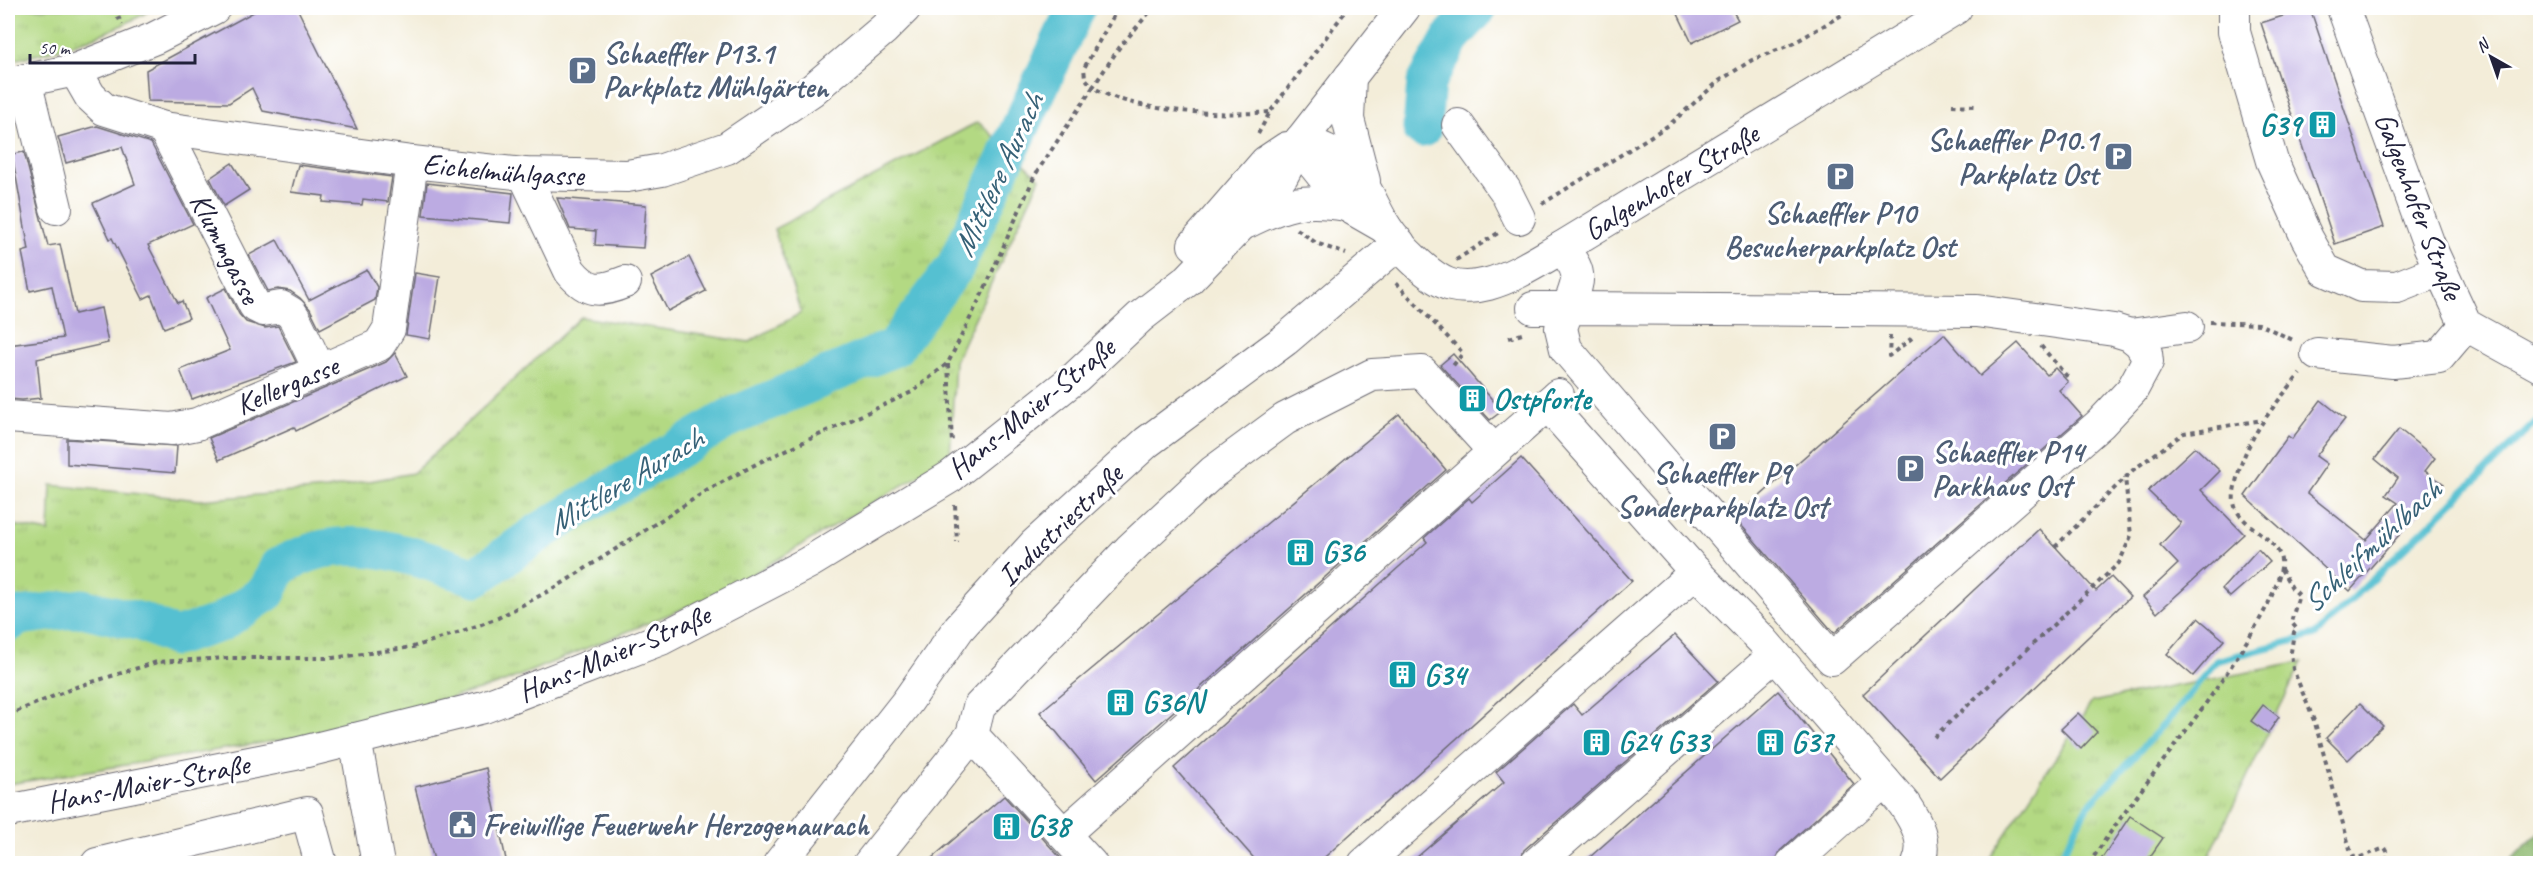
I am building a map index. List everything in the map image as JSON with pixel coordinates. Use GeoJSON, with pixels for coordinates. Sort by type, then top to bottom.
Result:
{"type":"FeatureCollection","features":[{"type":"Feature","properties":{"kind":"street"},"geometry":{"type":"LineString","coordinates":[[56,208],[16,82],[75,70],[156,38],[214,8]]}},
{"type":"Feature","properties":{"kind":"street","name":"Eichelmühlgasse"},"geometry":{"type":"LineString","coordinates":[[75,70],[90,96],[104,109],[165,128],[232,130],[412,162],[524,174],[627,176],[662,171],[727,148],[811,91],[884,29],[905,8]]}},
{"type":"Feature","properties":{"kind":"street","name":"Hans-Maier-Straße"},"geometry":{"type":"LineString","coordinates":[[8,811],[296,754],[484,706],[661,639],[808,563],[950,477],[1076,377],[1140,317],[1188,280],[1241,225],[1282,176],[1301,140],[1404,8]]}},
{"type":"Feature","properties":{"kind":"street","name":"Galgenhofer Straße"},"geometry":{"type":"LineString","coordinates":[[1301,140],[1341,159],[1350,167],[1357,199],[1414,259],[1451,285],[1487,284],[1509,276],[1561,248],[1956,8]]}},
{"type":"Feature","properties":{"kind":"street"},"geometry":{"type":"LineString","coordinates":[[2234,8],[2234,32],[2272,160],[2307,238],[2325,270],[2361,286],[2397,287],[2440,270]]}},
{"type":"Feature","properties":{"kind":"street","name":"Galgenhofer Straße"},"geometry":{"type":"LineString","coordinates":[[2343,8],[2428,246],[2466,325],[2541,366]]}},
{"type":"Feature","properties":{"kind":"street","name":"Galgenhofer Straße"},"geometry":{"type":"LineString","coordinates":[[1350,77],[1348,119],[1357,199]]}},
{"type":"Feature","properties":{"kind":"street"},"geometry":{"type":"LineString","coordinates":[[1458,125],[1505,190],[1519,218]]}},
{"type":"Feature","properties":{"kind":"street","name":"Klummgasse"},"geometry":{"type":"LineString","coordinates":[[165,128],[255,306],[263,310],[281,307],[291,313],[320,371]]}},
{"type":"Feature","properties":{"kind":"street","name":"Hans-Maier-Straße"},"geometry":{"type":"LineString","coordinates":[[1140,317],[1173,269],[1266,162],[1301,140]]}},
{"type":"Feature","properties":{"kind":"street","name":"Kellergasse"},"geometry":{"type":"LineString","coordinates":[[8,417],[172,429],[197,424],[379,345],[389,329],[412,162]]}},
{"type":"Feature","properties":{"kind":"street"},"geometry":{"type":"LineString","coordinates":[[524,174],[570,272],[579,282],[592,289],[604,290],[624,282]]}},
{"type":"Feature","properties":{"kind":"street"},"geometry":{"type":"LineString","coordinates":[[1241,225],[1281,206],[1300,202],[1357,199]]}},
{"type":"Feature","properties":{"kind":"street","name":"Industriestraße"},"geometry":{"type":"LineString","coordinates":[[779,864],[906,702],[960,628],[1035,544],[1147,442],[1285,340],[1379,278],[1393,235]]}},
{"type":"Feature","properties":{"kind":"street"},"geometry":{"type":"LineString","coordinates":[[1561,248],[1577,267],[1579,276],[1561,328],[1562,341],[1614,406],[1832,659],[2100,424],[2132,390],[2147,363],[2146,353],[2130,335]]}},
{"type":"Feature","properties":{"kind":"street"},"geometry":{"type":"LineString","coordinates":[[1533,308],[1977,311],[2087,326],[2130,335],[2187,327]]}},
{"type":"Feature","properties":{"kind":"street"},"geometry":{"type":"LineString","coordinates":[[2317,354],[2393,362],[2439,357],[2466,325]]}},
{"type":"Feature","properties":{"kind":"street"},"geometry":{"type":"LineString","coordinates":[[869,864],[972,735],[979,707],[1130,549],[1213,472],[1285,419],[1372,375],[1422,372],[1494,451]]}},
{"type":"Feature","properties":{"kind":"street"},"geometry":{"type":"LineString","coordinates":[[1064,834],[1552,400],[1696,572],[1775,655],[1904,804],[1916,823],[1922,841],[1918,864]]}},
{"type":"Feature","properties":{"kind":"street"},"geometry":{"type":"LineString","coordinates":[[1364,864],[1696,572]]}},
{"type":"Feature","properties":{"kind":"street"},"geometry":{"type":"LineString","coordinates":[[1536,864],[1775,655]]}},
{"type":"Feature","properties":{"kind":"street"},"geometry":{"type":"LineString","coordinates":[[972,735],[1091,864]]}},
{"type":"Feature","properties":{"kind":"street"},"geometry":{"type":"LineString","coordinates":[[355,739],[378,864]]}},
{"type":"Feature","properties":{"kind":"street"},"geometry":{"type":"LineString","coordinates":[[1792,864],[1884,781]]}},
{"type":"Feature","properties":{"kind":"street"},"geometry":{"type":"LineString","coordinates":[[97,864],[307,813],[321,864]]}},
{"type":"Feature","properties":{"kind":"path"},"geometry":{"type":"LineString","coordinates":[[114,8],[125,31]]}},
{"type":"Feature","properties":{"kind":"path"},"geometry":{"type":"LineString","coordinates":[[1119,8],[1084,69],[1085,78],[1105,95],[1128,102],[1211,114],[1270,112],[1348,8]]}},
{"type":"Feature","properties":{"kind":"path"},"geometry":{"type":"LineString","coordinates":[[8,715],[76,687],[156,662],[229,658],[333,658],[413,647],[457,633],[498,618],[558,586],[711,488],[760,462],[912,392],[948,363],[986,286],[1035,175],[1119,48],[1153,8]]}},
{"type":"Feature","properties":{"kind":"path"},"geometry":{"type":"LineString","coordinates":[[1466,255],[1519,218],[1669,125],[1719,81],[1752,60],[1792,44],[1854,8]]}},
{"type":"Feature","properties":{"kind":"path"},"geometry":{"type":"LineString","coordinates":[[1952,105],[1975,106]]}},
{"type":"Feature","properties":{"kind":"path"},"geometry":{"type":"LineString","coordinates":[[1293,223],[1305,237],[1355,257],[1379,278],[1397,283],[1462,353],[1458,360]]}},
{"type":"Feature","properties":{"kind":"path"},"geometry":{"type":"LineString","coordinates":[[1379,278],[1397,283]]}},
{"type":"Feature","properties":{"kind":"path"},"geometry":{"type":"LineString","coordinates":[[2089,864],[2228,671],[2268,605],[2281,569],[2281,556],[2275,546],[2243,519],[2235,507],[2234,492],[2248,443],[2262,420],[2317,354],[2280,332],[2259,324],[2206,322],[2187,327]]}},
{"type":"Feature","properties":{"kind":"path"},"geometry":{"type":"LineString","coordinates":[[2055,547],[2125,477],[2184,433],[2262,420]]}},
{"type":"Feature","properties":{"kind":"path"},"geometry":{"type":"LineString","coordinates":[[1934,737],[2118,563],[2131,536],[2125,477]]}},
{"type":"Feature","properties":{"kind":"path"},"geometry":{"type":"LineString","coordinates":[[2281,569],[2299,596],[2291,622],[2298,629],[2294,632],[2291,652],[2293,669],[2315,723],[2350,849],[2354,857],[2358,858],[2385,848],[2388,855],[2382,864]]}},
{"type":"Feature","properties":{"kind":"green space"},"geometry":{"type":"Polygon","coordinates":[[[8,8],[154,8],[120,26],[83,41],[8,61],[8,8]]]}},
{"type":"Feature","properties":{"kind":"green space"},"geometry":{"type":"Polygon","coordinates":[[[978,122],[1040,178],[955,361],[950,457],[721,593],[497,685],[323,733],[8,784],[8,524],[49,532],[51,485],[200,500],[327,489],[413,473],[581,317],[749,342],[801,313],[774,229],[978,122]]]}},
{"type":"Feature","properties":{"kind":"green space"},"geometry":{"type":"Polygon","coordinates":[[[2302,662],[2206,863],[1986,864],[2092,702],[2302,662]]]}},
{"type":"Feature","properties":{"kind":"green space"},"geometry":{"type":"Polygon","coordinates":[[[2540,832],[2540,863],[2507,863],[2540,832]]]}},
{"type":"Feature","properties":{"kind":"building"},"geometry":{"type":"Polygon","coordinates":[[[261,8],[297,8],[357,129],[263,111],[252,88],[229,103],[148,101],[146,70],[261,8]]]}},
{"type":"Feature","properties":{"kind":"building"},"geometry":{"type":"Polygon","coordinates":[[[1691,8],[1731,8],[1738,20],[1692,43],[1678,14],[1691,8]]]}},
{"type":"Feature","properties":{"kind":"building","name":"G39"},"geometry":{"type":"Polygon","coordinates":[[[2310,8],[2384,227],[2335,244],[2261,23],[2310,8]]]}},
{"type":"Feature","properties":{"kind":"building"},"geometry":{"type":"Polygon","coordinates":[[[97,126],[151,143],[193,224],[148,245],[178,303],[182,301],[189,318],[164,328],[151,295],[143,299],[93,203],[135,184],[122,147],[66,163],[58,137],[97,126]]]}},
{"type":"Feature","properties":{"kind":"building"},"geometry":{"type":"Polygon","coordinates":[[[24,152],[48,246],[60,244],[75,314],[101,308],[108,343],[37,359],[41,398],[22,400],[9,399],[8,345],[63,338],[52,286],[30,291],[22,252],[29,250],[12,154],[24,152]]]}},
{"type":"Feature","properties":{"kind":"building"},"geometry":{"type":"Polygon","coordinates":[[[232,163],[249,190],[224,206],[210,178],[232,163]]]}},
{"type":"Feature","properties":{"kind":"building"},"geometry":{"type":"Polygon","coordinates":[[[298,165],[392,177],[388,202],[363,199],[362,205],[323,202],[324,196],[291,192],[298,165]]]}},
{"type":"Feature","properties":{"kind":"building"},"geometry":{"type":"Polygon","coordinates":[[[427,183],[513,193],[510,223],[423,215],[427,183]]]}},
{"type":"Feature","properties":{"kind":"building"},"geometry":{"type":"Polygon","coordinates":[[[557,198],[646,205],[643,248],[595,245],[596,231],[570,229],[557,198]]]}},
{"type":"Feature","properties":{"kind":"building"},"geometry":{"type":"Polygon","coordinates":[[[277,240],[309,300],[367,270],[377,287],[375,300],[320,329],[310,309],[300,298],[290,291],[278,289],[268,291],[249,255],[277,240]]]}},
{"type":"Feature","properties":{"kind":"building"},"geometry":{"type":"Polygon","coordinates":[[[689,257],[706,291],[668,311],[651,277],[689,257]]]}},
{"type":"Feature","properties":{"kind":"building"},"geometry":{"type":"Polygon","coordinates":[[[415,273],[440,277],[430,339],[406,335],[415,273]]]}},
{"type":"Feature","properties":{"kind":"building"},"geometry":{"type":"Polygon","coordinates":[[[226,288],[239,314],[246,322],[265,328],[278,326],[296,362],[192,399],[180,370],[230,350],[206,298],[226,288]]]}},
{"type":"Feature","properties":{"kind":"building","name":"Schaeffler P14 Parkhaus Ost"},"geometry":{"type":"Polygon","coordinates":[[[1944,334],[1980,376],[2018,343],[2047,375],[2055,368],[2068,382],[2059,390],[2082,416],[1834,633],[1735,518],[1944,334]]]}},
{"type":"Feature","properties":{"kind":"building"},"geometry":{"type":"Polygon","coordinates":[[[395,353],[407,376],[296,431],[294,427],[219,460],[209,438],[386,362],[395,353]]]}},
{"type":"Feature","properties":{"kind":"building"},"geometry":{"type":"Polygon","coordinates":[[[1453,354],[1502,411],[1490,420],[1440,365],[1453,354]]]}},
{"type":"Feature","properties":{"kind":"building"},"geometry":{"type":"Polygon","coordinates":[[[2321,400],[2345,419],[2316,456],[2327,464],[2307,493],[2366,540],[2398,503],[2386,495],[2398,478],[2375,459],[2399,429],[2435,458],[2425,471],[2444,484],[2350,591],[2245,496],[2288,436],[2292,439],[2321,400]]]}},
{"type":"Feature","properties":{"kind":"building","name":"G36"},"geometry":{"type":"Polygon","coordinates":[[[1399,414],[1446,470],[1096,780],[1040,712],[1399,414]]]}},
{"type":"Feature","properties":{"kind":"building"},"geometry":{"type":"Polygon","coordinates":[[[67,439],[177,446],[175,473],[67,464],[67,439]]]}},
{"type":"Feature","properties":{"kind":"building"},"geometry":{"type":"Polygon","coordinates":[[[2195,447],[2220,471],[2201,490],[2244,534],[2157,613],[2143,597],[2178,564],[2160,545],[2181,523],[2148,491],[2195,447]]]}},
{"type":"Feature","properties":{"kind":"building","name":"G34"},"geometry":{"type":"Polygon","coordinates":[[[1521,458],[1632,581],[1317,864],[1259,864],[1174,768],[1427,542],[1424,538],[1469,498],[1472,502],[1521,458]]]}},
{"type":"Feature","properties":{"kind":"building"},"geometry":{"type":"Polygon","coordinates":[[[2039,529],[2096,591],[2111,577],[2130,597],[1940,778],[1863,694],[2039,529]]]}},
{"type":"Feature","properties":{"kind":"building"},"geometry":{"type":"Polygon","coordinates":[[[2258,549],[2270,562],[2230,597],[2222,589],[2258,549]]]}},
{"type":"Feature","properties":{"kind":"building"},"geometry":{"type":"Polygon","coordinates":[[[2198,618],[2224,640],[2193,676],[2167,654],[2198,618]]]}},
{"type":"Feature","properties":{"kind":"building","name":"G24 G33"},"geometry":{"type":"Polygon","coordinates":[[[1675,635],[1718,681],[1524,850],[1519,864],[1409,864],[1504,782],[1496,772],[1573,704],[1582,715],[1675,635]]]}},
{"type":"Feature","properties":{"kind":"building","name":"G37"},"geometry":{"type":"Polygon","coordinates":[[[1778,691],[1854,784],[1780,851],[1775,864],[1582,864],[1778,691]]]}},
{"type":"Feature","properties":{"kind":"building"},"geometry":{"type":"Polygon","coordinates":[[[2360,703],[2383,726],[2348,760],[2326,738],[2360,703]]]}},
{"type":"Feature","properties":{"kind":"building"},"geometry":{"type":"Polygon","coordinates":[[[2263,705],[2279,717],[2268,733],[2251,721],[2263,705]]]}},
{"type":"Feature","properties":{"kind":"building"},"geometry":{"type":"Polygon","coordinates":[[[2078,713],[2097,732],[2081,749],[2061,729],[2078,713]]]}},
{"type":"Feature","properties":{"kind":"building","name":"Freiwillige Feuerwehr Herzogenaurach"},"geometry":{"type":"Polygon","coordinates":[[[486,768],[507,864],[435,864],[415,787],[486,768]]]}},
{"type":"Feature","properties":{"kind":"building","name":"G38"},"geometry":{"type":"Polygon","coordinates":[[[1004,796],[1066,864],[925,864],[1004,796]]]}},
{"type":"Feature","properties":{"kind":"building"},"geometry":{"type":"Polygon","coordinates":[[[2130,816],[2163,838],[2145,864],[2098,864],[2130,816]]]}},
{"type":"Feature","properties":{"kind":"waterway","name":"Mittlere Aurach"},"geometry":{"type":"LineString","coordinates":[[8,623],[19,616],[82,608],[142,622],[175,637],[220,623],[267,592],[279,566],[317,550],[342,547],[362,547],[401,553],[476,577],[538,533],[729,418],[895,347],[955,267],[1076,8]]}},
{"type":"Feature","properties":{"kind":"waterway","name":"Mittlere Aurach"},"geometry":{"type":"LineString","coordinates":[[1422,128],[1426,83],[1453,35],[1478,8]]}},
{"type":"Feature","properties":{"kind":"waterway","name":"Schleifmühlbach"},"geometry":{"type":"LineString","coordinates":[[2057,864],[2087,807],[2169,719],[2216,661],[2315,635],[2540,418]]}},
{"type":"Feature","properties":{"kind":"place","name":"Schaeffler P13.1 Parkplatz Mühlgärten"},"geometry":{"type":"Point","coordinates":[582,70]}},
{"type":"Feature","properties":{"kind":"place","name":"G39"},"geometry":{"type":"Point","coordinates":[2322,125]}},
{"type":"Feature","properties":{"kind":"place","name":"Schaeffler P10.1 Parkplatz Ost"},"geometry":{"type":"Point","coordinates":[2119,157]}},
{"type":"Feature","properties":{"kind":"place","name":"Schaeffler P10 Besucherparkplatz Ost"},"geometry":{"type":"Point","coordinates":[1840,176]}},
{"type":"Feature","properties":{"kind":"place","name":"Ostpforte"},"geometry":{"type":"Point","coordinates":[1472,399]}},
{"type":"Feature","properties":{"kind":"place","name":"Schaeffler P9 Sonderparkplatz Ost"},"geometry":{"type":"Point","coordinates":[1722,436]}},
{"type":"Feature","properties":{"kind":"place","name":"Schaeffler P14 Parkhaus Ost"},"geometry":{"type":"Point","coordinates":[1911,469]}},
{"type":"Feature","properties":{"kind":"place","name":"G36"},"geometry":{"type":"Point","coordinates":[1301,552]}},
{"type":"Feature","properties":{"kind":"place","name":"G34"},"geometry":{"type":"Point","coordinates":[1403,675]}},
{"type":"Feature","properties":{"kind":"place","name":"G36N"},"geometry":{"type":"Point","coordinates":[1121,702]}},
{"type":"Feature","properties":{"kind":"place","name":"G24 G33"},"geometry":{"type":"Point","coordinates":[1597,742]}},
{"type":"Feature","properties":{"kind":"place","name":"G37"},"geometry":{"type":"Point","coordinates":[1770,742]}},
{"type":"Feature","properties":{"kind":"place","name":"Freiwillige Feuerwehr Herzogenaurach"},"geometry":{"type":"Point","coordinates":[462,825]}},
{"type":"Feature","properties":{"kind":"place","name":"G38"},"geometry":{"type":"Point","coordinates":[1007,826]}}]}
